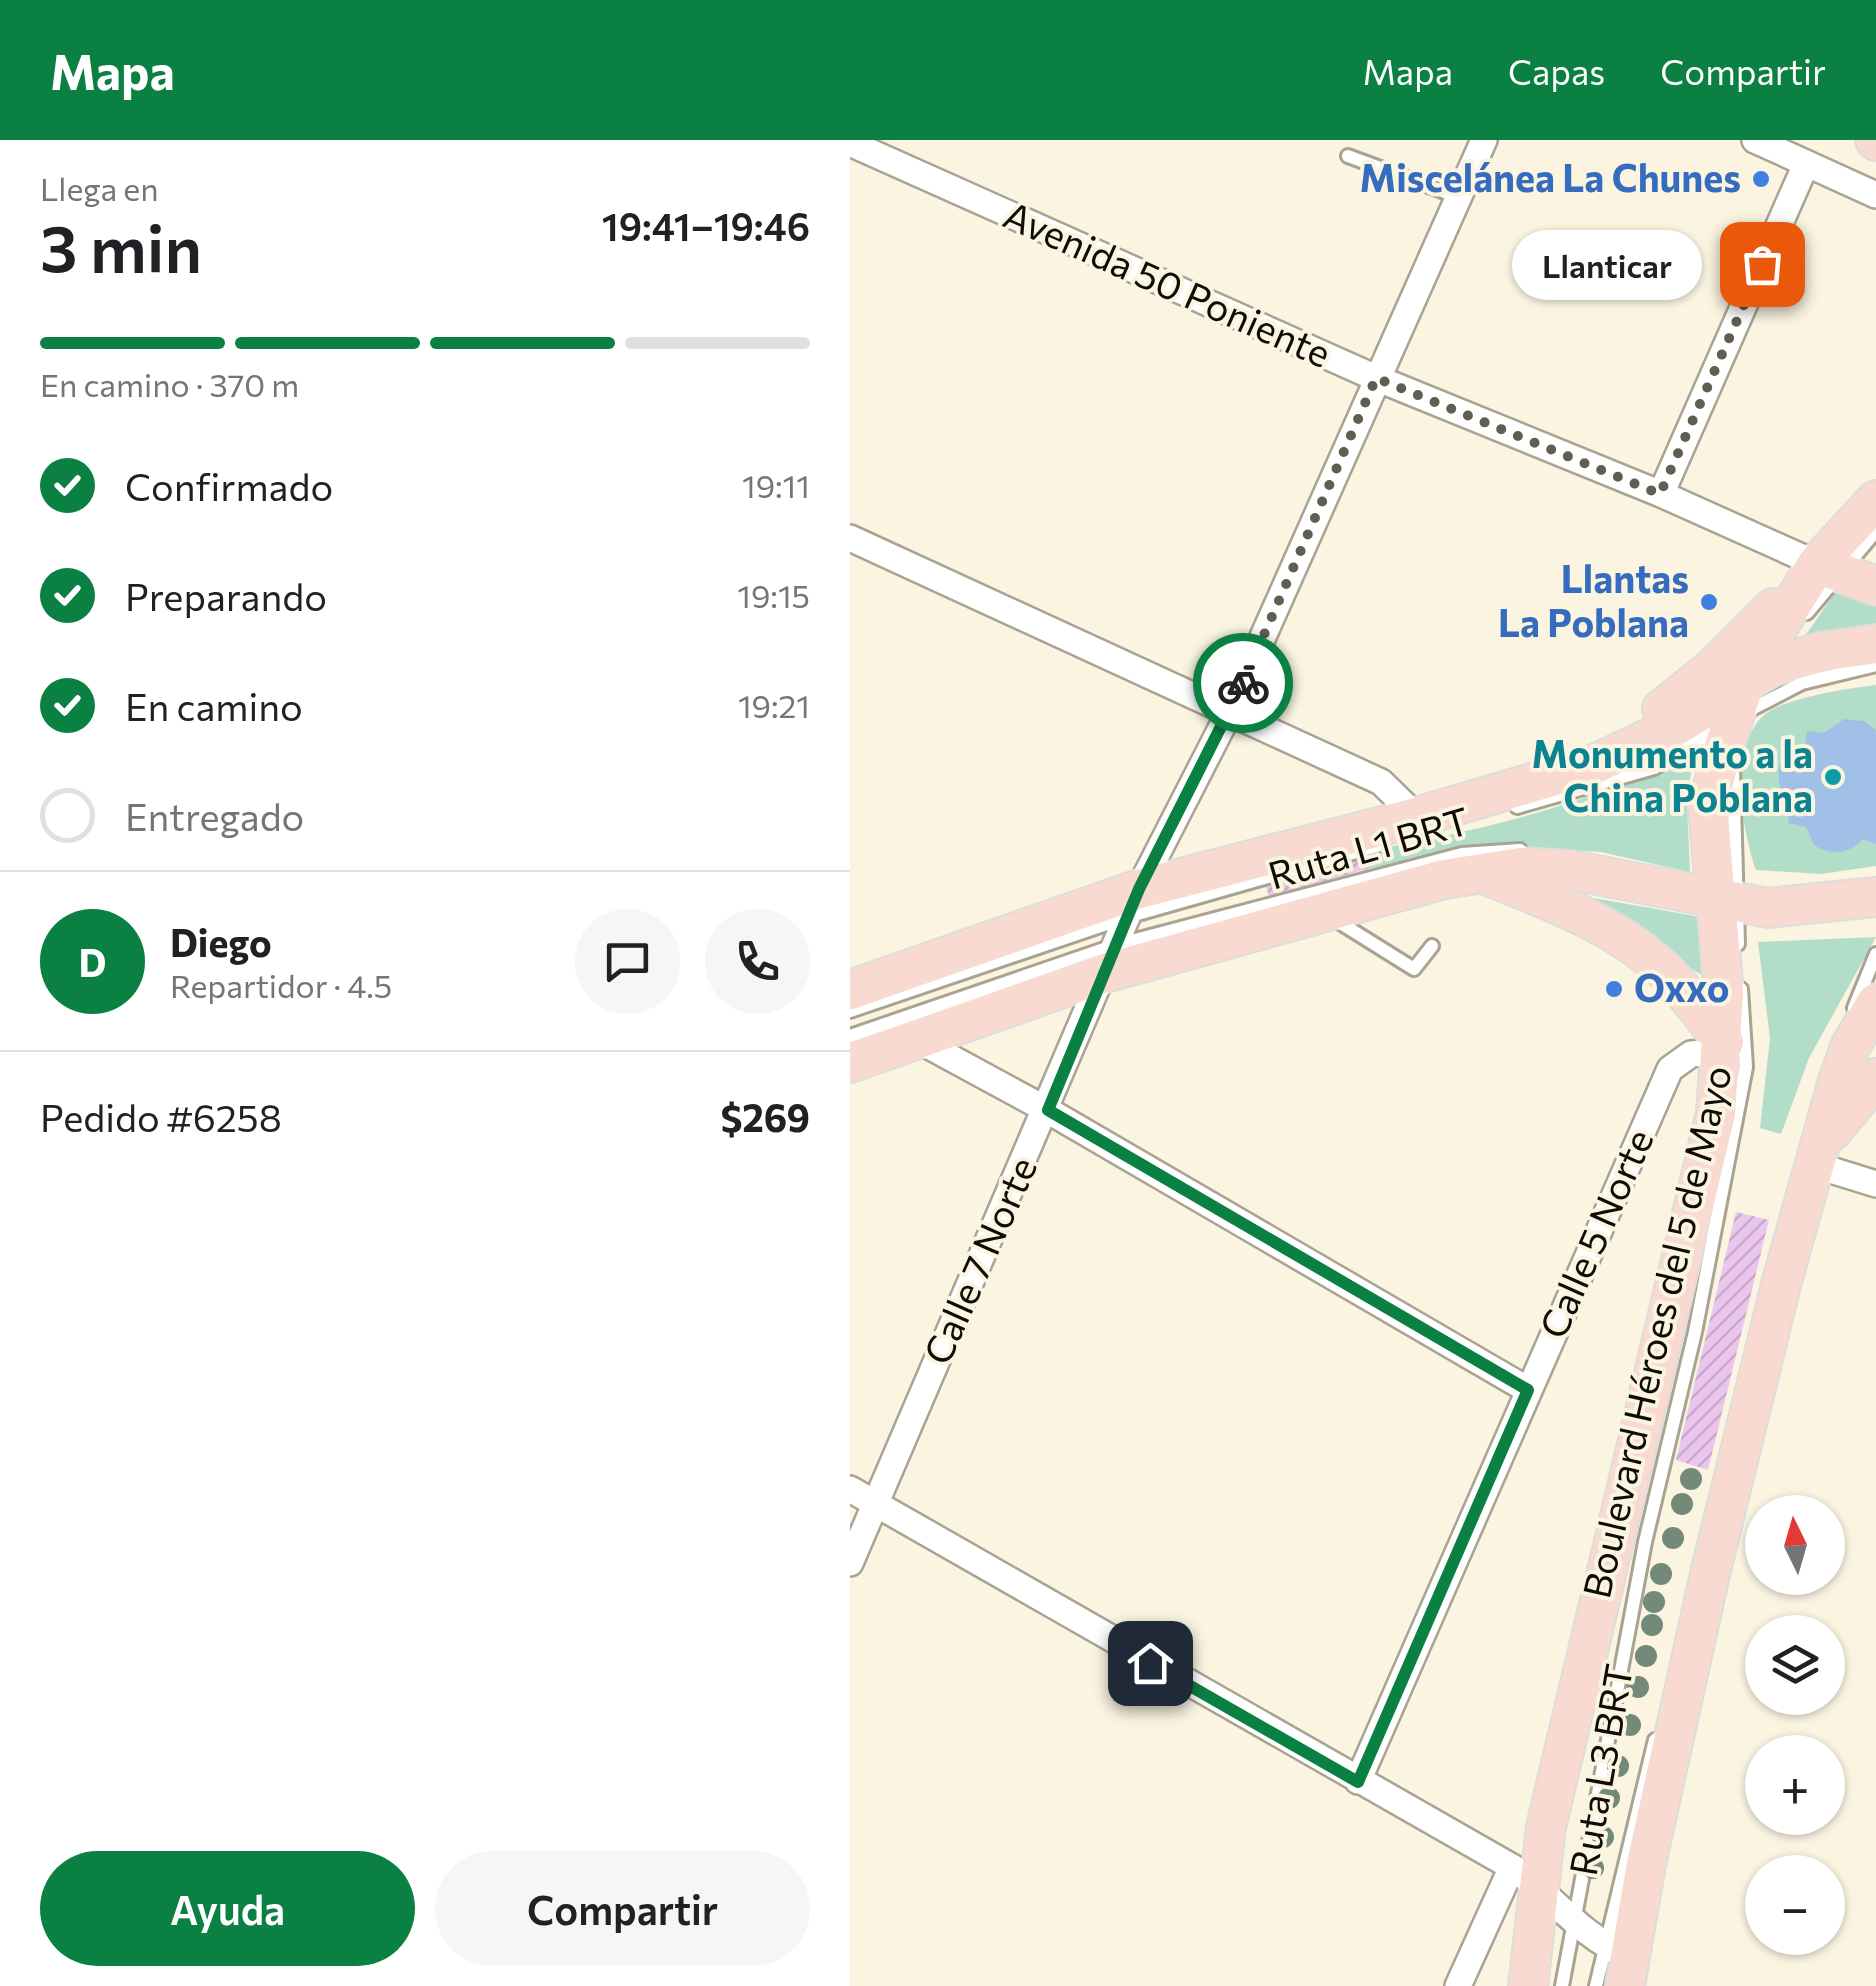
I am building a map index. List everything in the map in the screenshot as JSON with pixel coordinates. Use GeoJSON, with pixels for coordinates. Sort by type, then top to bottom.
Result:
{"type":"FeatureCollection","features":[{"type":"Feature","properties":{"kind":"main road"},"geometry":{"type":"LineString","coordinates":[[1750,694],[1876,500]]}},
{"type":"Feature","properties":{"kind":"main road"},"geometry":{"type":"LineString","coordinates":[[1829,567],[1876,586]]}},
{"type":"Feature","properties":{"kind":"main road"},"geometry":{"type":"LineString","coordinates":[[1594,764],[1712,669],[1829,567]]}},
{"type":"Feature","properties":{"kind":"main road"},"geometry":{"type":"LineString","coordinates":[[853,992],[1133,903],[1404,830],[1594,764],[1750,694],[1820,652],[1876,644]]}},
{"type":"Feature","properties":{"kind":"main road","name":"Boulevard Héroes del 5 de Mayo"},"geometry":{"type":"LineString","coordinates":[[1528,1986],[1525,1877],[1546,1827],[1602,1579],[1716,1114],[1724,1047],[1726,889],[1708,807],[1750,694]]}},
{"type":"Feature","properties":{"kind":"main road"},"geometry":{"type":"LineString","coordinates":[[850,1063],[918,1040],[1110,959],[1482,873],[1521,867],[1570,870],[1825,906],[1864,890]]}},
{"type":"Feature","properties":{"kind":"main road"},"geometry":{"type":"LineString","coordinates":[[1482,873],[1566,908],[1631,943],[1666,972],[1724,1047]]}},
{"type":"Feature","properties":{"kind":"main road"},"geometry":{"type":"LineString","coordinates":[[1619,1963],[1814,1154],[1850,1047],[1876,1003]]}},
{"type":"Feature","properties":{"kind":"main road"},"geometry":{"type":"LineString","coordinates":[[1814,1154],[1876,1078]]}},
{"type":"Feature","properties":{"kind":"street","name":"Calle 7 Norte"},"geometry":{"type":"LineString","coordinates":[[850,1563],[1048,1110],[1133,903],[1229,713],[1484,140]]}},
{"type":"Feature","properties":{"kind":"street"},"geometry":{"type":"LineString","coordinates":[[1755,140],[1876,195]]}},
{"type":"Feature","properties":{"kind":"street","name":"Avenida 50 Poniente"},"geometry":{"type":"LineString","coordinates":[[850,143],[1376,378],[1829,567]]}},
{"type":"Feature","properties":{"kind":"street"},"geometry":{"type":"LineString","coordinates":[[1660,494],[1806,164]]}},
{"type":"Feature","properties":{"kind":"street"},"geometry":{"type":"LineString","coordinates":[[850,538],[1381,782],[1404,830]]}},
{"type":"Feature","properties":{"kind":"street"},"geometry":{"type":"LineString","coordinates":[[918,1040],[1048,1110],[1528,1390]]}},
{"type":"Feature","properties":{"kind":"street","name":"Calle 5 Norte"},"geometry":{"type":"LineString","coordinates":[[1358,1782],[1670,1069],[1691,1054],[1724,1047]]}},
{"type":"Feature","properties":{"kind":"street"},"geometry":{"type":"LineString","coordinates":[[1814,1154],[1876,1184]]}},
{"type":"Feature","properties":{"kind":"street"},"geometry":{"type":"LineString","coordinates":[[850,1489],[1525,1877],[1574,1926],[1619,1963]]}},
{"type":"Feature","properties":{"kind":"street"},"geometry":{"type":"LineString","coordinates":[[1458,1986],[1525,1877]]}},
{"type":"Feature","properties":{"kind":"lane"},"geometry":{"type":"LineString","coordinates":[[1348,156],[1458,197]]}},
{"type":"Feature","properties":{"kind":"lane"},"geometry":{"type":"LineString","coordinates":[[1829,567],[1876,531]]}},
{"type":"Feature","properties":{"kind":"lane","name":"Ruta L1 BRT"},"geometry":{"type":"LineString","coordinates":[[1503,810],[1654,768],[1750,694],[1876,665]]}},
{"type":"Feature","properties":{"kind":"lane","name":"Ruta L1 BRT"},"geometry":{"type":"LineString","coordinates":[[850,1036],[1462,854],[1539,851]]}},
{"type":"Feature","properties":{"kind":"lane"},"geometry":{"type":"LineString","coordinates":[[1726,889],[1739,962]]}},
{"type":"Feature","properties":{"kind":"lane"},"geometry":{"type":"LineString","coordinates":[[1786,890],[1864,890]]}},
{"type":"Feature","properties":{"kind":"lane"},"geometry":{"type":"LineString","coordinates":[[1324,912],[1414,969],[1432,946]]}},
{"type":"Feature","properties":{"kind":"lane"},"geometry":{"type":"LineString","coordinates":[[1817,1099],[1876,954]]}},
{"type":"Feature","properties":{"kind":"lane","name":"Ruta L3 BRT"},"geometry":{"type":"LineString","coordinates":[[1562,1986],[1644,1542],[1695,1332],[1746,1067],[1740,979]]}},
{"type":"Feature","properties":{"kind":"lane","name":"Ruta L3 BRT"},"geometry":{"type":"LineString","coordinates":[[1676,1656],[1814,1154]]}},
{"type":"Feature","properties":{"kind":"lane","name":"Ruta L3 BRT"},"geometry":{"type":"LineString","coordinates":[[1596,1986],[1619,1963],[1656,1733]]}},
{"type":"Feature","properties":{"kind":"green space"},"geometry":{"type":"Polygon","coordinates":[[[1840,585],[1876,603],[1876,634],[1795,651],[1840,585]]]}},
{"type":"Feature","properties":{"kind":"green space"},"geometry":{"type":"Polygon","coordinates":[[[1876,685],[1876,866],[1821,874],[1756,870],[1746,834],[1741,790],[1746,747],[1753,729],[1764,715],[1786,704],[1876,685]]]}},
{"type":"Feature","properties":{"kind":"green space"},"geometry":{"type":"Polygon","coordinates":[[[1694,749],[1687,804],[1690,872],[1601,852],[1503,846],[1371,868],[1366,851],[1492,825],[1576,801],[1694,749]]]}},
{"type":"Feature","properties":{"kind":"green space"},"geometry":{"type":"Polygon","coordinates":[[[1548,890],[1707,918],[1713,981],[1548,890]]]}},
{"type":"Feature","properties":{"kind":"green space"},"geometry":{"type":"Polygon","coordinates":[[[1876,937],[1809,1058],[1781,1134],[1760,1128],[1770,1038],[1758,942],[1876,937]]]}},
{"type":"Feature","properties":{"kind":"water"},"geometry":{"type":"Polygon","coordinates":[[[1844,719],[1864,721],[1876,730],[1876,844],[1863,839],[1852,848],[1833,852],[1814,845],[1806,827],[1788,823],[1791,807],[1781,789],[1779,770],[1786,755],[1805,745],[1807,731],[1824,733],[1844,719]]]}},
{"type":"Feature","properties":{"kind":"building"},"geometry":{"type":"Polygon","coordinates":[[[1366,851],[1371,868],[1269,896],[1264,879],[1366,851]]]}},
{"type":"Feature","properties":{"kind":"building"},"geometry":{"type":"Polygon","coordinates":[[[1736,1212],[1769,1220],[1708,1470],[1676,1460],[1736,1212]]]}},
{"type":"Feature","properties":{"kind":"way so far"},"geometry":{"type":"LineString","coordinates":[[1243,683],[1376,378],[1660,494],[1762,264]]}},
{"type":"Feature","properties":{"kind":"place","name":"Miscelánea La Chunes"},"geometry":{"type":"Point","coordinates":[1761,179]}},
{"type":"Feature","properties":{"kind":"place","name":"Llanticar"},"geometry":{"type":"Point","coordinates":[1762,264]}},
{"type":"Feature","properties":{"kind":"place","name":"Llantas La Poblana"},"geometry":{"type":"Point","coordinates":[1709,602]}},
{"type":"Feature","properties":{"kind":"place","name":"Monumento a la China Poblana"},"geometry":{"type":"Point","coordinates":[1833,777]}},
{"type":"Feature","properties":{"kind":"place","name":"Oxxo"},"geometry":{"type":"Point","coordinates":[1614,989]}},
{"type":"Feature","properties":{"kind":"route"},"geometry":{"type":"LineString","coordinates":[[1150,1663],[1358,1782],[1528,1390],[1048,1110],[1139,889],[1243,683]]}}]}
